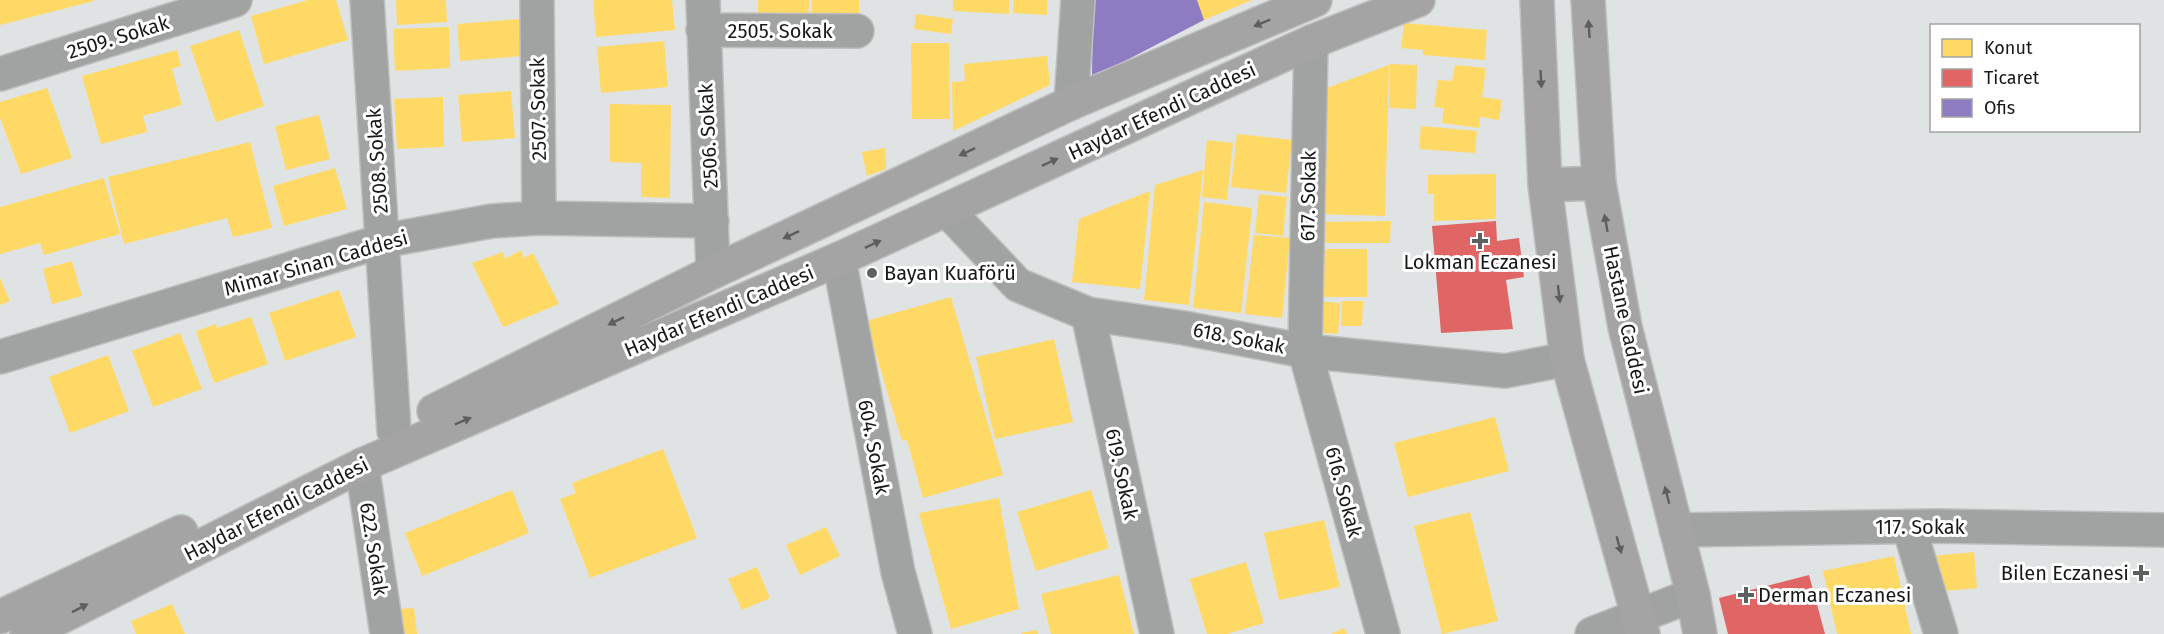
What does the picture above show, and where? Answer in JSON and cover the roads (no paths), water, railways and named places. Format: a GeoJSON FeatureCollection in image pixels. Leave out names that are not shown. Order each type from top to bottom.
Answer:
{"type":"FeatureCollection","features":[{"type":"Feature","properties":{"kind":"main road","name":"Haydar Efendi Caddesi"},"geometry":{"type":"LineString","coordinates":[[27,634],[362,465],[838,259],[1311,42],[1418,0]]}},
{"type":"Feature","properties":{"kind":"main road"},"geometry":{"type":"LineString","coordinates":[[1537,0],[1545,185],[1567,359],[1641,625]]}},
{"type":"Feature","properties":{"kind":"main road","name":"Hastane Caddesi"},"geometry":{"type":"LineString","coordinates":[[1588,0],[1599,183],[1625,327],[1701,634]]}},
{"type":"Feature","properties":{"kind":"main road","name":"Haydar Efendi Caddesi"},"geometry":{"type":"LineString","coordinates":[[0,617],[394,431],[714,272],[1071,103],[1302,3]]}},
{"type":"Feature","properties":{"kind":"main road"},"geometry":{"type":"LineString","coordinates":[[1545,185],[1599,183]]}},
{"type":"Feature","properties":{"kind":"street","name":"2509. Sokak"},"geometry":{"type":"LineString","coordinates":[[0,74],[235,0]]}},
{"type":"Feature","properties":{"kind":"street","name":"2508. Sokak"},"geometry":{"type":"LineString","coordinates":[[367,0],[394,431]]}},
{"type":"Feature","properties":{"kind":"street","name":"2507. Sokak"},"geometry":{"type":"LineString","coordinates":[[537,0],[539,218]]}},
{"type":"Feature","properties":{"kind":"street"},"geometry":{"type":"LineString","coordinates":[[1071,103],[1078,0]]}},
{"type":"Feature","properties":{"kind":"street","name":"2505. Sokak"},"geometry":{"type":"LineString","coordinates":[[703,15],[857,31]]}},
{"type":"Feature","properties":{"kind":"street","name":"2506. Sokak"},"geometry":{"type":"LineString","coordinates":[[703,15],[714,272]]}},
{"type":"Feature","properties":{"kind":"street","name":"617. Sokak"},"geometry":{"type":"LineString","coordinates":[[1305,351],[1311,42]]}},
{"type":"Feature","properties":{"kind":"street","name":"618. Sokak"},"geometry":{"type":"LineString","coordinates":[[947,210],[1018,285],[1088,314],[1184,328],[1305,351],[1505,371],[1567,359]]}},
{"type":"Feature","properties":{"kind":"street","name":"Mimar Sinan Caddesi"},"geometry":{"type":"LineString","coordinates":[[0,357],[382,241],[492,221],[539,218],[712,221]]}},
{"type":"Feature","properties":{"kind":"street","name":"604. Sokak"},"geometry":{"type":"LineString","coordinates":[[838,259],[898,572],[915,634]]}},
{"type":"Feature","properties":{"kind":"street","name":"619. Sokak"},"geometry":{"type":"LineString","coordinates":[[1088,314],[1157,634]]}},
{"type":"Feature","properties":{"kind":"street","name":"616. Sokak"},"geometry":{"type":"LineString","coordinates":[[1305,351],[1383,634]]}},
{"type":"Feature","properties":{"kind":"street","name":"622. Sokak"},"geometry":{"type":"LineString","coordinates":[[362,465],[387,634]]}},
{"type":"Feature","properties":{"kind":"street"},"geometry":{"type":"LineString","coordinates":[[1910,527],[1941,634]]}},
{"type":"Feature","properties":{"kind":"street","name":"117. Sokak"},"geometry":{"type":"LineString","coordinates":[[1676,531],[1910,527],[2164,530]]}},
{"type":"Feature","properties":{"kind":"street"},"geometry":{"type":"LineString","coordinates":[[1592,634],[1641,625],[1693,595]]}},
{"type":"Feature","properties":{"kind":"place","name":"Lokman Eczanesi"},"geometry":{"type":"Point","coordinates":[1480,241]}},
{"type":"Feature","properties":{"kind":"place","name":"Bayan Kuaförü"},"geometry":{"type":"Point","coordinates":[872,273]}},
{"type":"Feature","properties":{"kind":"place","name":"Bilen Eczanesi"},"geometry":{"type":"Point","coordinates":[2141,573]}},
{"type":"Feature","properties":{"kind":"place","name":"Derman Eczanesi"},"geometry":{"type":"Point","coordinates":[1746,595]}}]}
